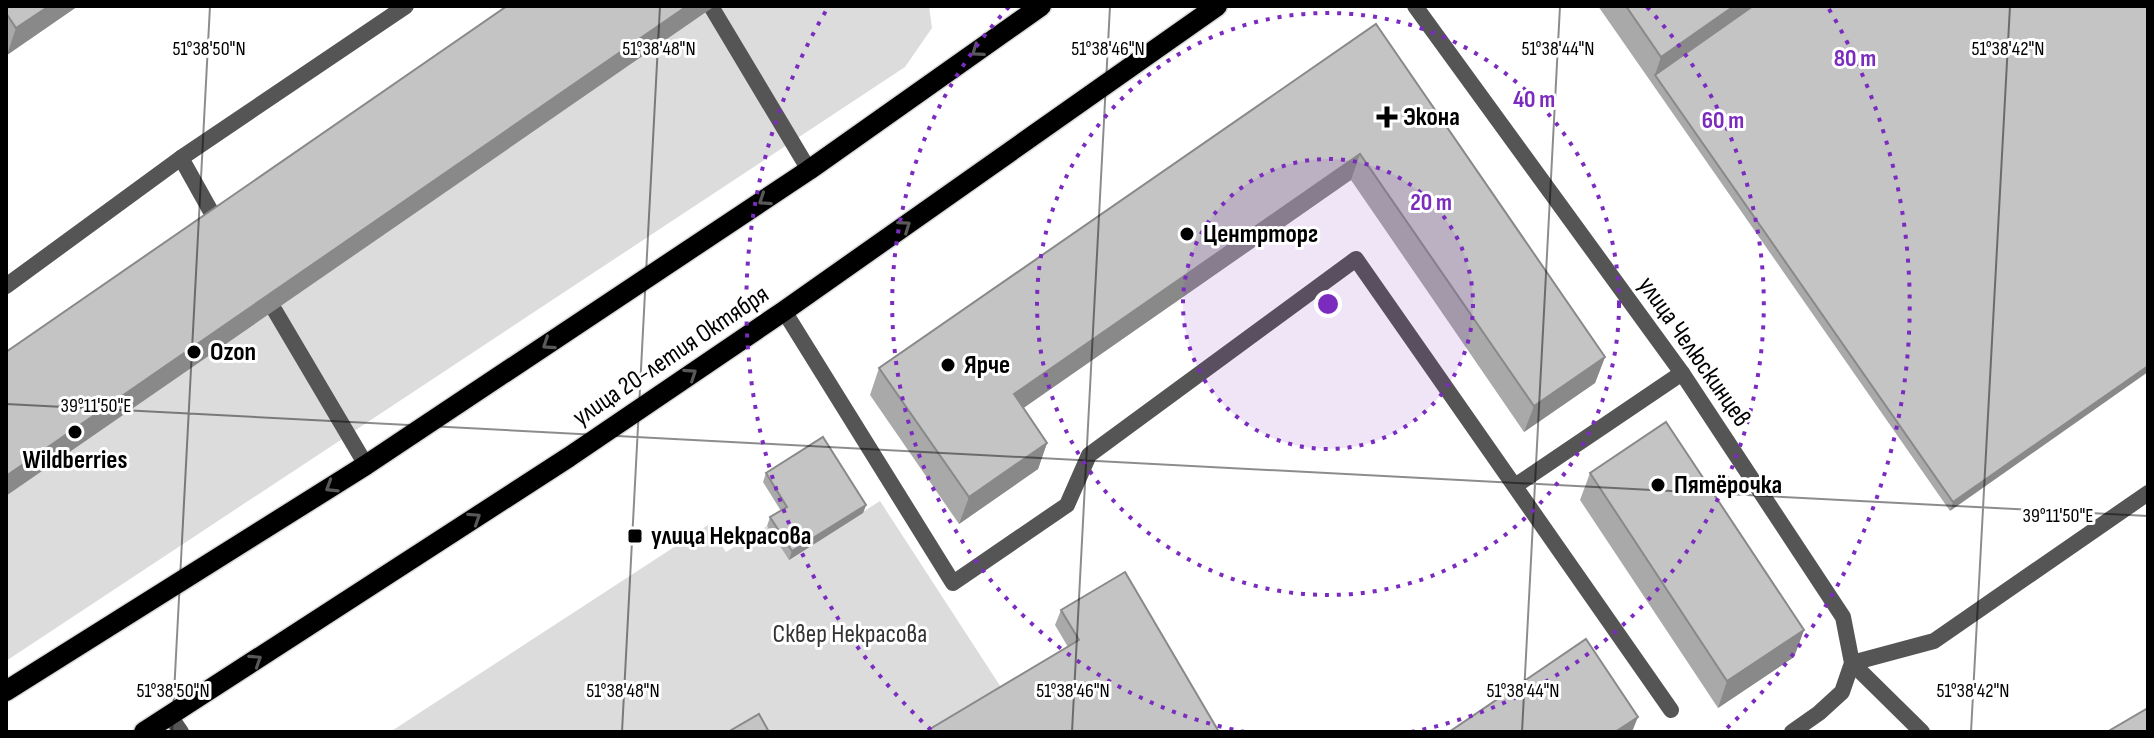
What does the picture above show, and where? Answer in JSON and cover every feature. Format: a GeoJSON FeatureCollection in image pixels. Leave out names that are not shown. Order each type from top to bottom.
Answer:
{"type":"FeatureCollection","features":[{"type":"Feature","properties":{"kind":"main road"},"geometry":{"type":"LineString","coordinates":[[6,691],[366,465],[809,170],[1041,6]]}},
{"type":"Feature","properties":{"kind":"main road","name":"улица 20-летия Октября"},"geometry":{"type":"LineString","coordinates":[[144,732],[176,724],[784,311],[1217,6]]}},
{"type":"Feature","properties":{"kind":"street"},"geometry":{"type":"LineString","coordinates":[[6,286],[181,158],[406,6]]}},
{"type":"Feature","properties":{"kind":"street","name":"улица Челюскинцев"},"geometry":{"type":"LineString","coordinates":[[1415,6],[1682,373],[1843,617],[1852,663]]}},
{"type":"Feature","properties":{"kind":"street"},"geometry":{"type":"LineString","coordinates":[[712,8],[809,170]]}},
{"type":"Feature","properties":{"kind":"street"},"geometry":{"type":"LineString","coordinates":[[181,158],[219,226]]}},
{"type":"Feature","properties":{"kind":"street"},"geometry":{"type":"LineString","coordinates":[[784,311],[953,583],[1067,505],[1089,455],[1356,259],[1671,710]]}},
{"type":"Feature","properties":{"kind":"street"},"geometry":{"type":"LineString","coordinates":[[275,311],[366,465]]}},
{"type":"Feature","properties":{"kind":"street"},"geometry":{"type":"LineString","coordinates":[[1515,486],[1682,373]]}},
{"type":"Feature","properties":{"kind":"street"},"geometry":{"type":"LineString","coordinates":[[1852,663],[1934,641],[2148,493]]}},
{"type":"Feature","properties":{"kind":"street"},"geometry":{"type":"LineString","coordinates":[[1792,732],[1842,692],[1852,663]]}},
{"type":"Feature","properties":{"kind":"street"},"geometry":{"type":"LineString","coordinates":[[1852,663],[1922,732]]}},
{"type":"Feature","properties":{"kind":"green space"},"geometry":{"type":"Polygon","coordinates":[[[715,6],[929,6],[932,28],[905,67],[6,661],[6,496],[715,6]]]}},
{"type":"Feature","properties":{"kind":"green space","name":"Сквер Некрасова"},"geometry":{"type":"Polygon","coordinates":[[[880,501],[1006,695],[945,732],[390,732],[708,525],[726,552],[767,526],[789,559],[880,501]]]}},
{"type":"Feature","properties":{"kind":"building"},"geometry":{"type":"Polygon","coordinates":[[[6,6],[49,6],[16,28],[6,13],[6,6]]]}},
{"type":"Feature","properties":{"kind":"building"},"geometry":{"type":"Polygon","coordinates":[[[507,6],[687,6],[6,476],[6,352],[507,6]]]}},
{"type":"Feature","properties":{"kind":"building"},"geometry":{"type":"Polygon","coordinates":[[[1626,6],[1734,6],[1661,57],[1626,6]]]}},
{"type":"Feature","properties":{"kind":"building"},"geometry":{"type":"Polygon","coordinates":[[[1753,6],[2148,6],[2148,366],[1953,502],[1655,75],[1753,6]]]}},
{"type":"Feature","properties":{"kind":"building"},"geometry":{"type":"Polygon","coordinates":[[[1376,24],[1605,357],[1534,406],[1360,154],[1014,394],[1047,443],[969,497],[879,368],[1376,24]]]}},
{"type":"Feature","properties":{"kind":"building"},"geometry":{"type":"Polygon","coordinates":[[[1666,422],[1804,630],[1727,681],[1590,473],[1666,422]]]}},
{"type":"Feature","properties":{"kind":"building"},"geometry":{"type":"Polygon","coordinates":[[[823,437],[866,505],[792,551],[770,517],[787,507],[766,473],[823,437]]]}},
{"type":"Feature","properties":{"kind":"building"},"geometry":{"type":"Polygon","coordinates":[[[1125,572],[1219,732],[925,732],[1079,640],[1061,610],[1125,572]]]}},
{"type":"Feature","properties":{"kind":"building"},"geometry":{"type":"Polygon","coordinates":[[[1586,639],[1638,717],[1615,732],[1449,732],[1586,639]]]}},
{"type":"Feature","properties":{"kind":"building"},"geometry":{"type":"Polygon","coordinates":[[[2148,708],[2148,732],[2107,732],[2148,708]]]}},
{"type":"Feature","properties":{"kind":"building"},"geometry":{"type":"Polygon","coordinates":[[[759,714],[769,732],[728,732],[759,714]]]}},
{"type":"Feature","properties":{"kind":"place","name":"Экона"},"geometry":{"type":"Point","coordinates":[1387,117]}},
{"type":"Feature","properties":{"kind":"place","name":"Центрторг"},"geometry":{"type":"Point","coordinates":[1187,234]}},
{"type":"Feature","properties":{"kind":"place","name":"Ozon"},"geometry":{"type":"Point","coordinates":[194,352]}},
{"type":"Feature","properties":{"kind":"place","name":"Ярче"},"geometry":{"type":"Point","coordinates":[948,365]}},
{"type":"Feature","properties":{"kind":"place","name":"Wildberries"},"geometry":{"type":"Point","coordinates":[75,432]}},
{"type":"Feature","properties":{"kind":"place","name":"Пятёрочка"},"geometry":{"type":"Point","coordinates":[1658,485]}},
{"type":"Feature","properties":{"kind":"place","name":"улица Некрасова"},"geometry":{"type":"Point","coordinates":[635,536]}}]}
